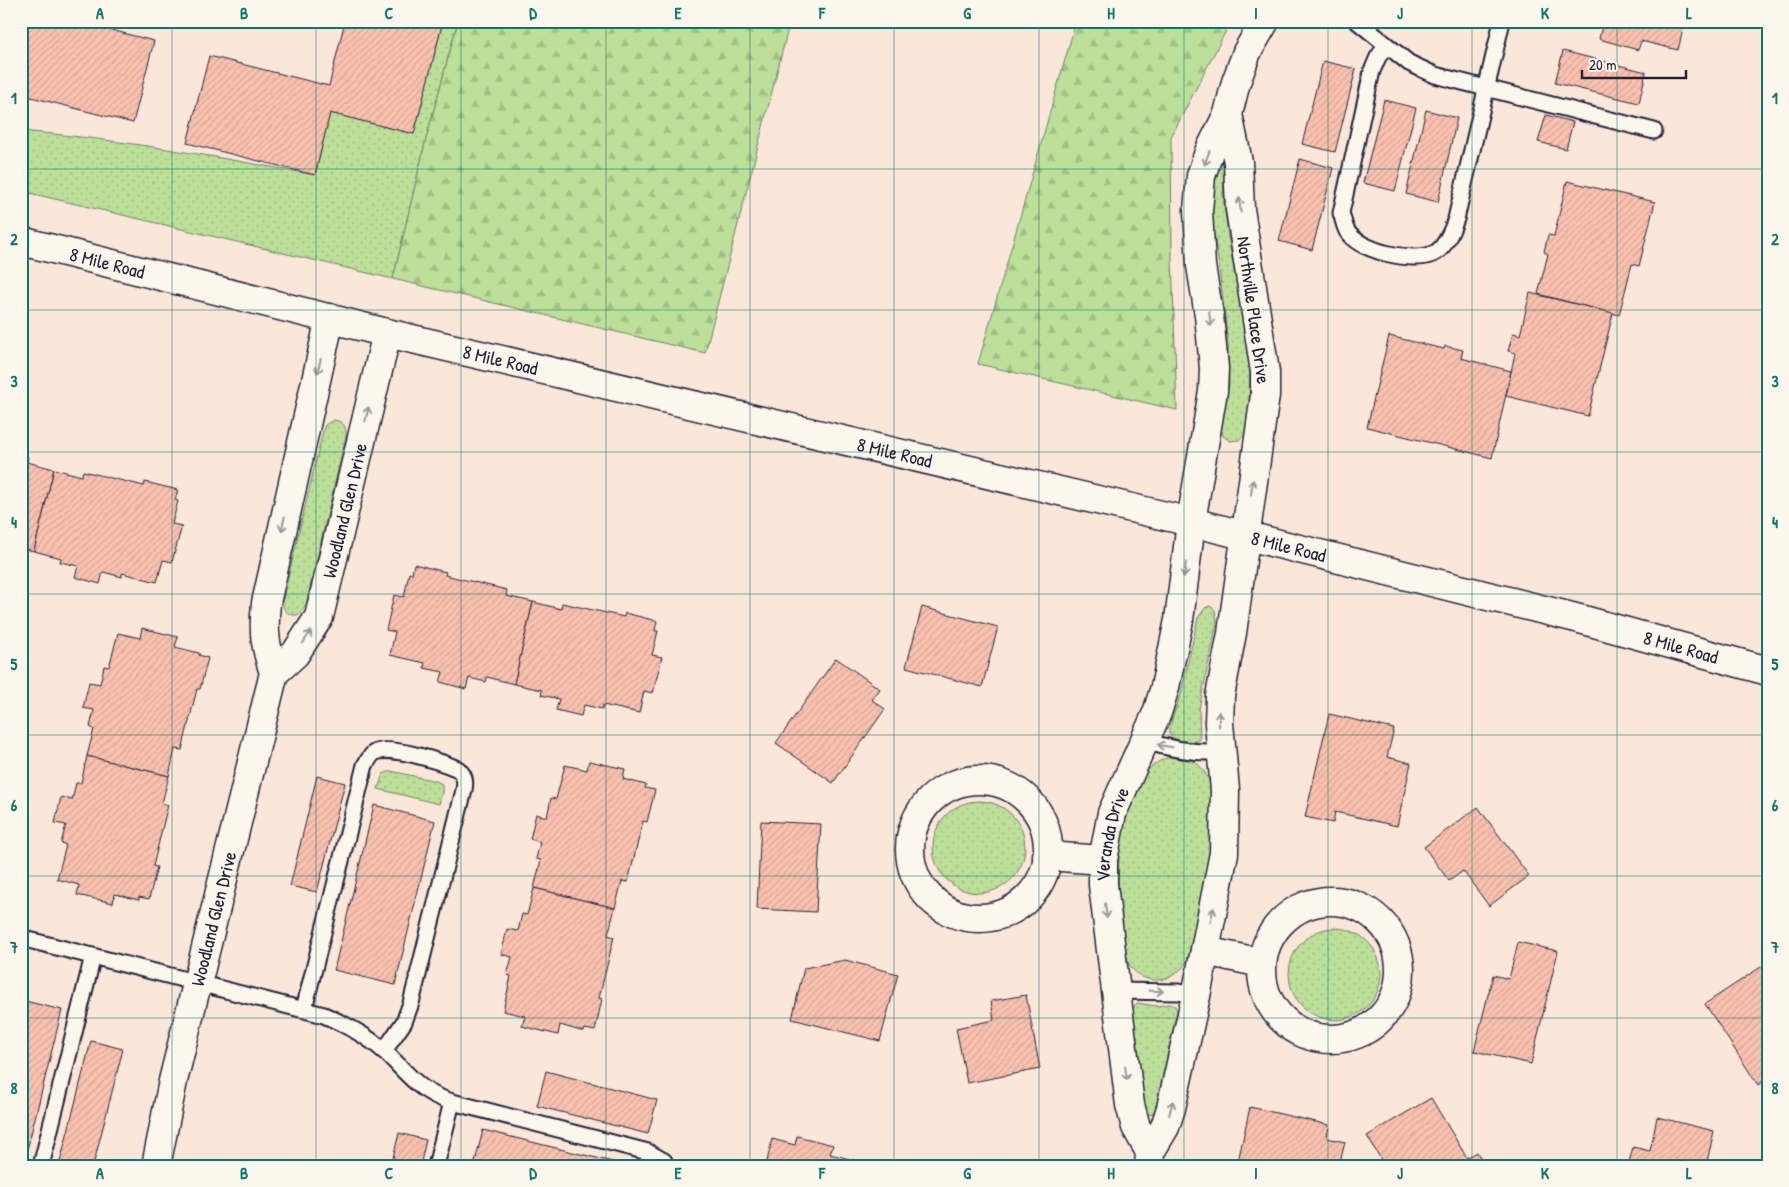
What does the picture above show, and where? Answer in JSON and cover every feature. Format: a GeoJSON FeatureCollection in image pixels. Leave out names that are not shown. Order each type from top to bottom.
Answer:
{"type":"FeatureCollection","features":[{"type":"Feature","properties":{"kind":"street","name":"Northville Place Drive"},"geometry":{"type":"LineString","coordinates":[[1192,522],[1213,391],[1214,368],[1210,315],[1201,266],[1198,211],[1201,176],[1209,152],[1228,114],[1236,82],[1248,52],[1266,21]]}},
{"type":"Feature","properties":{"kind":"street","name":"Northville Place Drive"},"geometry":{"type":"LineString","coordinates":[[1228,114],[1238,162],[1240,209],[1265,372],[1265,395],[1246,535]]}},
{"type":"Feature","properties":{"kind":"street","name":"8 Mile Road"},"geometry":{"type":"LineString","coordinates":[[21,241],[387,333],[1246,535],[1580,619],[1767,671]]}},
{"type":"Feature","properties":{"kind":"street"},"geometry":{"type":"LineString","coordinates":[[274,673],[266,646],[264,624],[266,602],[330,318]]}},
{"type":"Feature","properties":{"kind":"street","name":"Woodland Glen Drive"},"geometry":{"type":"LineString","coordinates":[[156,1166],[173,1081],[274,673],[296,654],[319,617],[387,333]]}},
{"type":"Feature","properties":{"kind":"street","name":"Veranda Drive"},"geometry":{"type":"LineString","coordinates":[[1149,1159],[1136,1127],[1130,1105],[1103,885],[1103,860],[1112,813],[1156,713],[1167,677],[1179,620],[1192,522]]}},
{"type":"Feature","properties":{"kind":"street","name":"Veranda Drive"},"geometry":{"type":"LineString","coordinates":[[1149,1159],[1165,1127],[1171,1108],[1196,996],[1224,853],[1225,790],[1219,723],[1220,696],[1232,633],[1246,535]]}},
{"type":"Feature","properties":{"kind":"street"},"geometry":{"type":"LineString","coordinates":[[966,780],[988,780],[1011,787],[1030,802],[1043,822],[1048,845],[1047,856],[1046,867],[1034,890],[1017,906],[996,916],[972,918],[951,912],[932,900],[918,883],[910,862],[910,840],[916,819],[928,801],[939,792],[966,780]]}},
{"type":"Feature","properties":{"kind":"street"},"geometry":{"type":"LineString","coordinates":[[1047,856],[1103,860]]}},
{"type":"Feature","properties":{"kind":"street"},"geometry":{"type":"LineString","coordinates":[[1342,901],[1364,909],[1382,923],[1395,943],[1401,966],[1398,989],[1388,1010],[1372,1027],[1350,1037],[1327,1039],[1305,1035],[1286,1024],[1272,1006],[1263,985],[1262,963],[1268,942],[1280,923],[1298,909],[1319,902],[1342,901]]}},
{"type":"Feature","properties":{"kind":"street"},"geometry":{"type":"LineString","coordinates":[[1205,951],[1262,963]]}},
{"type":"Feature","properties":{"kind":"lane"},"geometry":{"type":"LineString","coordinates":[[1357,21],[1386,46],[1410,63],[1435,75],[1654,131]]}},
{"type":"Feature","properties":{"kind":"lane"},"geometry":{"type":"LineString","coordinates":[[1386,46],[1378,57],[1372,71],[1341,213],[1347,232],[1363,245],[1386,253],[1412,258],[1434,254],[1449,238],[1456,219],[1502,21]]}},
{"type":"Feature","properties":{"kind":"lane"},"geometry":{"type":"LineString","coordinates":[[1144,740],[1158,746],[1206,753],[1221,752]]}},
{"type":"Feature","properties":{"kind":"lane"},"geometry":{"type":"LineString","coordinates":[[304,1009],[365,765],[370,757],[375,752],[393,750],[458,768],[464,774],[464,790],[411,1003],[404,1022],[384,1051]]}},
{"type":"Feature","properties":{"kind":"lane"},"geometry":{"type":"LineString","coordinates":[[21,938],[324,1015],[347,1025],[384,1051],[423,1089],[432,1095],[452,1102],[648,1152],[664,1161],[666,1166]]}},
{"type":"Feature","properties":{"kind":"lane"},"geometry":{"type":"LineString","coordinates":[[41,1166],[93,956]]}},
{"type":"Feature","properties":{"kind":"lane"},"geometry":{"type":"LineString","coordinates":[[1116,991],[1180,992],[1196,996]]}},
{"type":"Feature","properties":{"kind":"lane"},"geometry":{"type":"LineString","coordinates":[[436,1166],[452,1102]]}},
{"type":"Feature","properties":{"kind":"green space"},"geometry":{"type":"Polygon","coordinates":[[[443,21],[458,21],[426,139],[393,279],[21,191],[21,131],[132,144],[315,175],[330,113],[414,134],[443,21]]]}},
{"type":"Feature","properties":{"kind":"green space"},"geometry":{"type":"Polygon","coordinates":[[[458,21],[790,21],[705,353],[393,279],[426,139],[458,21]]]}},
{"type":"Feature","properties":{"kind":"green space"},"geometry":{"type":"Polygon","coordinates":[[[1076,21],[1231,21],[1171,137],[1172,256],[1177,410],[978,364],[1076,21]]]}},
{"type":"Feature","properties":{"kind":"green space"},"geometry":{"type":"Polygon","coordinates":[[[1218,161],[1224,162],[1225,165],[1223,195],[1228,236],[1250,362],[1249,411],[1245,434],[1239,440],[1230,441],[1223,436],[1221,428],[1229,384],[1228,343],[1218,259],[1210,215],[1212,185],[1218,161]]]}},
{"type":"Feature","properties":{"kind":"green space"},"geometry":{"type":"Polygon","coordinates":[[[333,420],[344,425],[346,436],[306,604],[300,614],[292,615],[283,607],[283,599],[323,431],[325,425],[333,420]]]}},
{"type":"Feature","properties":{"kind":"green space"},"geometry":{"type":"Polygon","coordinates":[[[1210,606],[1215,610],[1217,622],[1199,709],[1200,740],[1192,742],[1183,741],[1172,737],[1169,734],[1169,728],[1181,693],[1198,618],[1205,608],[1210,606]]]}},
{"type":"Feature","properties":{"kind":"green space"},"geometry":{"type":"Polygon","coordinates":[[[1173,756],[1186,756],[1196,762],[1209,780],[1212,839],[1207,873],[1188,959],[1177,973],[1161,980],[1152,980],[1144,978],[1137,973],[1130,966],[1125,955],[1118,898],[1120,839],[1122,826],[1142,778],[1148,770],[1161,760],[1173,756]]]}},
{"type":"Feature","properties":{"kind":"green space"},"geometry":{"type":"Polygon","coordinates":[[[391,771],[442,784],[439,804],[378,789],[383,774],[391,771]]]}},
{"type":"Feature","properties":{"kind":"green space"},"geometry":{"type":"Polygon","coordinates":[[[970,801],[988,801],[1005,808],[1018,821],[1025,838],[1025,856],[1018,873],[1005,886],[988,893],[970,893],[953,886],[940,873],[933,856],[933,838],[940,821],[953,808],[970,801]]]}},
{"type":"Feature","properties":{"kind":"green space"},"geometry":{"type":"Polygon","coordinates":[[[1326,928],[1344,928],[1361,935],[1374,948],[1381,965],[1381,983],[1374,1000],[1361,1013],[1344,1020],[1326,1020],[1309,1013],[1296,1000],[1289,983],[1289,965],[1296,948],[1309,935],[1326,928]]]}},
{"type":"Feature","properties":{"kind":"green space"},"geometry":{"type":"Polygon","coordinates":[[[1137,1003],[1156,1006],[1170,1004],[1175,1006],[1177,1011],[1155,1112],[1150,1115],[1146,1111],[1138,1060],[1133,1012],[1134,1006],[1137,1003]]]}},
{"type":"Feature","properties":{"kind":"building"},"geometry":{"type":"Polygon","coordinates":[[[21,21],[76,21],[154,41],[133,123],[23,95],[21,103],[21,21]]]}},
{"type":"Feature","properties":{"kind":"building"},"geometry":{"type":"Polygon","coordinates":[[[345,21],[443,21],[414,134],[330,113],[315,175],[187,143],[209,56],[329,86],[345,21]]]}},
{"type":"Feature","properties":{"kind":"building"},"geometry":{"type":"Polygon","coordinates":[[[1603,21],[1685,21],[1678,50],[1641,41],[1638,50],[1599,39],[1603,21]]]}},
{"type":"Feature","properties":{"kind":"building"},"geometry":{"type":"Polygon","coordinates":[[[1563,51],[1646,72],[1639,103],[1555,83],[1563,51]]]}},
{"type":"Feature","properties":{"kind":"building"},"geometry":{"type":"Polygon","coordinates":[[[1323,61],[1356,69],[1335,152],[1302,144],[1323,61]]]}},
{"type":"Feature","properties":{"kind":"building"},"geometry":{"type":"Polygon","coordinates":[[[1384,100],[1416,108],[1395,191],[1363,183],[1384,100]]]}},
{"type":"Feature","properties":{"kind":"building"},"geometry":{"type":"Polygon","coordinates":[[[1426,110],[1457,118],[1438,202],[1406,194],[1426,110]]]}},
{"type":"Feature","properties":{"kind":"building"},"geometry":{"type":"Polygon","coordinates":[[[1546,115],[1573,122],[1566,149],[1538,142],[1546,115]]]}},
{"type":"Feature","properties":{"kind":"building"},"geometry":{"type":"Polygon","coordinates":[[[1300,159],[1333,168],[1312,250],[1279,241],[1300,159]]]}},
{"type":"Feature","properties":{"kind":"building"},"geometry":{"type":"Polygon","coordinates":[[[1567,181],[1655,202],[1639,266],[1632,264],[1619,315],[1538,294],[1548,254],[1544,252],[1548,235],[1554,236],[1567,181]]]}},
{"type":"Feature","properties":{"kind":"building"},"geometry":{"type":"Polygon","coordinates":[[[1530,293],[1613,313],[1588,416],[1506,396],[1515,353],[1508,351],[1513,333],[1520,335],[1530,293]]]}},
{"type":"Feature","properties":{"kind":"building"},"geometry":{"type":"Polygon","coordinates":[[[1389,336],[1444,349],[1445,346],[1463,350],[1461,358],[1511,371],[1492,458],[1367,427],[1389,336]]]}},
{"type":"Feature","properties":{"kind":"building"},"geometry":{"type":"Polygon","coordinates":[[[21,455],[28,457],[27,462],[54,469],[34,551],[21,548],[21,455]]]}},
{"type":"Feature","properties":{"kind":"building"},"geometry":{"type":"Polygon","coordinates":[[[54,469],[82,476],[83,471],[144,486],[145,482],[178,490],[175,500],[178,501],[172,524],[182,526],[172,562],[163,560],[157,582],[122,573],[122,577],[103,572],[100,584],[75,577],[78,566],[60,562],[61,558],[34,551],[54,469]]]}},
{"type":"Feature","properties":{"kind":"building"},"geometry":{"type":"Polygon","coordinates":[[[414,564],[446,572],[445,575],[507,590],[506,596],[533,602],[514,684],[487,677],[486,682],[469,678],[466,689],[440,682],[443,672],[424,668],[425,663],[390,655],[395,632],[386,630],[394,595],[404,597],[409,573],[412,574],[414,564]]]}},
{"type":"Feature","properties":{"kind":"building"},"geometry":{"type":"Polygon","coordinates":[[[533,602],[561,609],[562,603],[624,617],[625,613],[657,621],[655,631],[658,631],[652,655],[662,657],[653,693],[644,691],[639,713],[603,705],[602,709],[584,705],[581,716],[556,710],[559,699],[541,695],[542,690],[514,684],[533,602]]]}},
{"type":"Feature","properties":{"kind":"building"},"geometry":{"type":"Polygon","coordinates":[[[922,607],[998,627],[982,687],[906,667],[922,607]]]}},
{"type":"Feature","properties":{"kind":"building"},"geometry":{"type":"Polygon","coordinates":[[[142,628],[178,637],[175,647],[199,653],[199,655],[208,658],[200,689],[197,689],[182,750],[175,749],[169,776],[87,756],[94,729],[90,727],[94,710],[83,708],[89,682],[100,684],[104,666],[109,667],[118,633],[140,638],[142,628]]]}},
{"type":"Feature","properties":{"kind":"building"},"geometry":{"type":"Polygon","coordinates":[[[836,658],[880,689],[872,700],[885,709],[833,783],[776,743],[836,658]]]}},
{"type":"Feature","properties":{"kind":"building"},"geometry":{"type":"Polygon","coordinates":[[[1329,714],[1394,729],[1387,757],[1411,763],[1397,826],[1335,812],[1333,823],[1305,817],[1329,714]]]}},
{"type":"Feature","properties":{"kind":"building"},"geometry":{"type":"Polygon","coordinates":[[[87,756],[169,776],[162,803],[168,805],[153,866],[157,867],[149,899],[139,897],[139,900],[115,894],[113,903],[77,895],[79,885],[57,879],[66,845],[61,843],[66,825],[55,823],[61,797],[72,800],[76,783],[81,783],[87,756]]]}},
{"type":"Feature","properties":{"kind":"building"},"geometry":{"type":"Polygon","coordinates":[[[589,761],[625,769],[623,779],[646,785],[645,788],[655,790],[647,822],[643,821],[628,882],[622,881],[615,908],[534,888],[541,860],[536,859],[540,842],[530,839],[536,814],[547,817],[551,798],[556,799],[565,765],[587,770],[589,761]]]}},
{"type":"Feature","properties":{"kind":"building"},"geometry":{"type":"Polygon","coordinates":[[[317,776],[345,783],[317,892],[290,886],[317,776]]]}},
{"type":"Feature","properties":{"kind":"building"},"geometry":{"type":"Polygon","coordinates":[[[374,805],[435,821],[395,985],[334,970],[374,805]]]}},
{"type":"Feature","properties":{"kind":"building"},"geometry":{"type":"Polygon","coordinates":[[[1478,807],[1529,876],[1489,906],[1463,871],[1449,881],[1424,847],[1478,807]]]}},
{"type":"Feature","properties":{"kind":"building"},"geometry":{"type":"Polygon","coordinates":[[[761,821],[821,824],[816,912],[757,909],[761,821]]]}},
{"type":"Feature","properties":{"kind":"building"},"geometry":{"type":"Polygon","coordinates":[[[534,888],[615,908],[608,935],[614,937],[599,998],[602,999],[595,1031],[585,1029],[584,1032],[560,1025],[558,1035],[522,1026],[525,1016],[503,1011],[511,976],[507,975],[512,957],[501,954],[507,929],[518,931],[522,914],[527,915],[534,888]]]}},
{"type":"Feature","properties":{"kind":"building"},"geometry":{"type":"Polygon","coordinates":[[[1518,942],[1558,951],[1531,1064],[1474,1051],[1493,975],[1509,979],[1518,942]]]}},
{"type":"Feature","properties":{"kind":"building"},"geometry":{"type":"Polygon","coordinates":[[[845,960],[898,974],[880,1041],[792,1019],[804,968],[845,960]]]}},
{"type":"Feature","properties":{"kind":"building"},"geometry":{"type":"Polygon","coordinates":[[[1767,963],[1768,1078],[1758,1085],[1705,1004],[1767,963]]]}},
{"type":"Feature","properties":{"kind":"building"},"geometry":{"type":"Polygon","coordinates":[[[1026,995],[1040,1069],[967,1083],[956,1028],[994,1020],[991,1001],[1026,995]]]}},
{"type":"Feature","properties":{"kind":"building"},"geometry":{"type":"Polygon","coordinates":[[[21,1000],[62,1010],[27,1150],[21,1148],[21,1000]]]}},
{"type":"Feature","properties":{"kind":"building"},"geometry":{"type":"Polygon","coordinates":[[[91,1041],[123,1049],[93,1166],[59,1166],[91,1041]]]}},
{"type":"Feature","properties":{"kind":"building"},"geometry":{"type":"Polygon","coordinates":[[[546,1071],[657,1100],[648,1134],[537,1106],[546,1071]]]}},
{"type":"Feature","properties":{"kind":"building"},"geometry":{"type":"Polygon","coordinates":[[[1431,1098],[1467,1158],[1477,1152],[1485,1166],[1385,1166],[1367,1136],[1431,1098]]]}},
{"type":"Feature","properties":{"kind":"building"},"geometry":{"type":"Polygon","coordinates":[[[1250,1107],[1329,1125],[1327,1138],[1345,1142],[1339,1166],[1237,1166],[1250,1107]]]}},
{"type":"Feature","properties":{"kind":"building"},"geometry":{"type":"Polygon","coordinates":[[[1657,1117],[1714,1131],[1706,1166],[1628,1166],[1633,1147],[1650,1151],[1657,1117]]]}},
{"type":"Feature","properties":{"kind":"building"},"geometry":{"type":"Polygon","coordinates":[[[483,1130],[621,1164],[620,1166],[474,1166],[483,1130]]]}},
{"type":"Feature","properties":{"kind":"building"},"geometry":{"type":"Polygon","coordinates":[[[399,1133],[426,1140],[420,1166],[391,1166],[399,1133]]]}},
{"type":"Feature","properties":{"kind":"building"},"geometry":{"type":"Polygon","coordinates":[[[797,1136],[833,1145],[830,1154],[854,1160],[853,1163],[863,1166],[766,1166],[772,1139],[795,1145],[797,1136]]]}}]}
